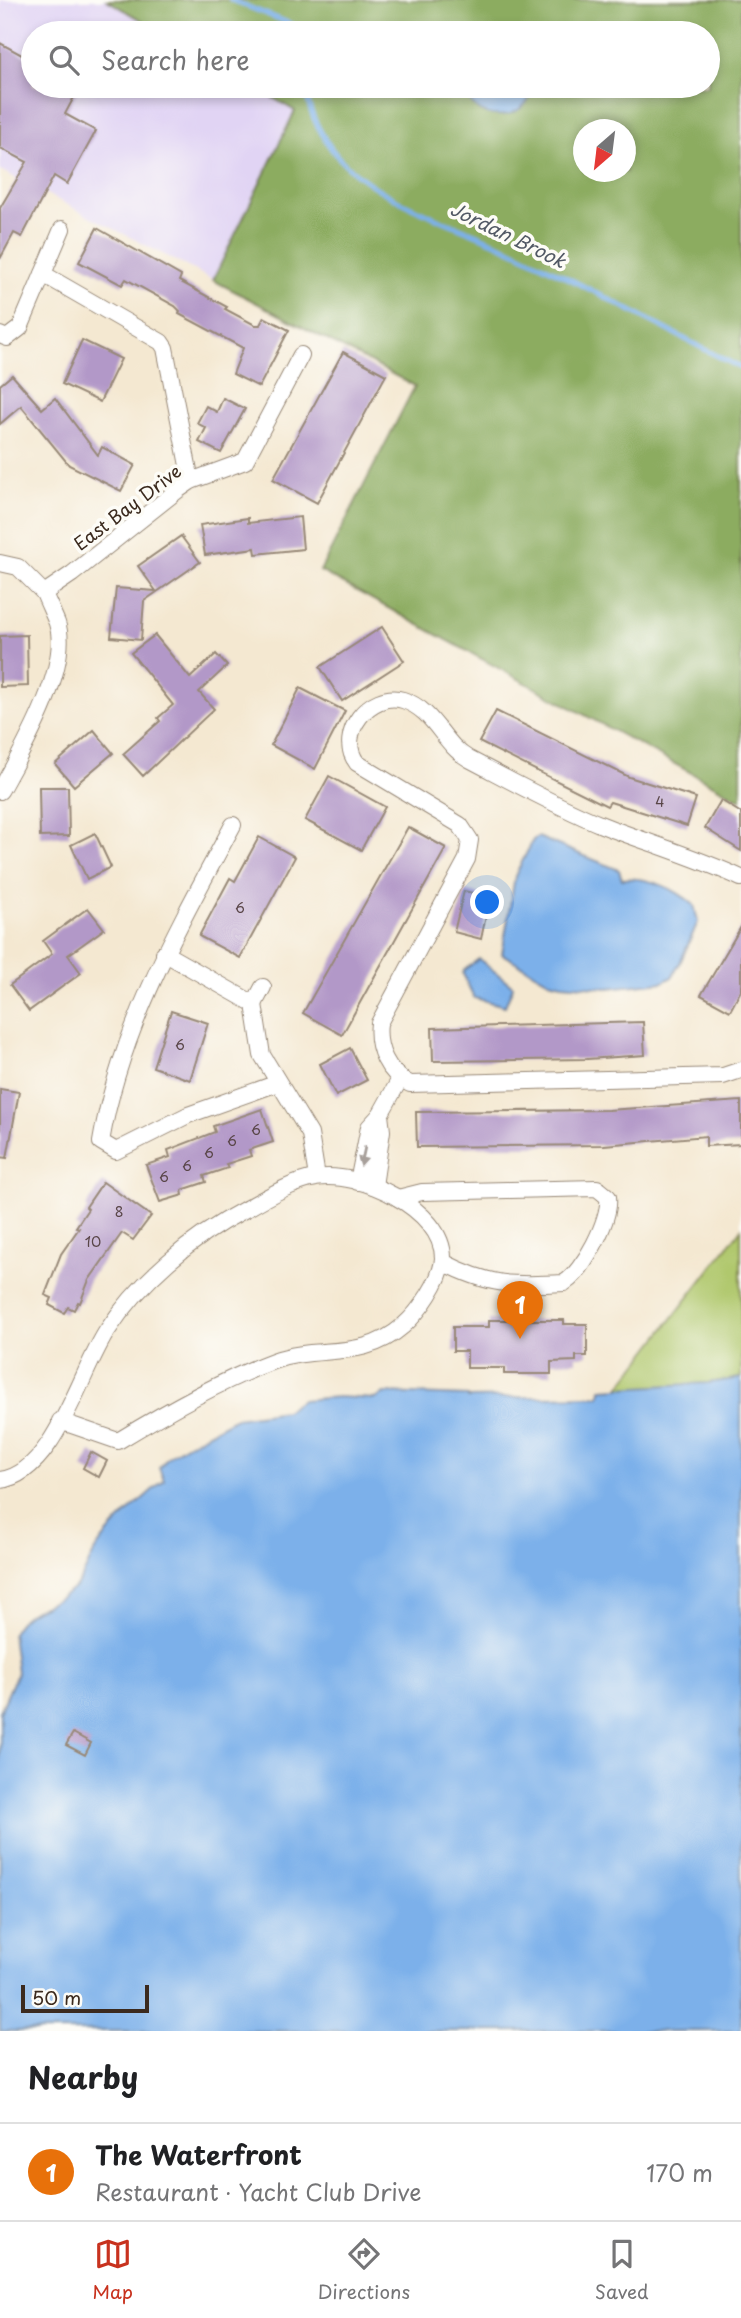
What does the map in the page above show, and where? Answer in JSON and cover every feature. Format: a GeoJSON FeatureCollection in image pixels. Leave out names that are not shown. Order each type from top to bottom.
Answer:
{"type":"FeatureCollection","features":[{"type":"Feature","properties":{"kind":"street"},"geometry":{"type":"LineString","coordinates":[[0,335],[8,338],[20,328],[62,229]]}},
{"type":"Feature","properties":{"kind":"street"},"geometry":{"type":"LineString","coordinates":[[43,274],[161,342],[166,348],[191,481]]}},
{"type":"Feature","properties":{"kind":"street","name":"East Bay Drive"},"geometry":{"type":"LineString","coordinates":[[44,593],[191,481],[245,461],[302,355]]}},
{"type":"Feature","properties":{"kind":"street"},"geometry":{"type":"LineString","coordinates":[[0,563],[18,567],[44,593],[57,623],[59,642],[52,681],[40,713],[0,791]]}},
{"type":"Feature","properties":{"kind":"street"},"geometry":{"type":"LineString","coordinates":[[741,878],[566,809],[457,751],[428,713],[417,706],[391,698],[377,700],[356,723],[349,747],[351,755],[366,769],[460,824],[466,831],[470,850],[379,1024],[380,1046],[390,1069],[400,1079],[410,1084],[723,1076],[741,1070]]}},
{"type":"Feature","properties":{"kind":"street"},"geometry":{"type":"LineString","coordinates":[[233,825],[164,953],[106,1113],[101,1142],[116,1151],[188,1115],[278,1083]]}},
{"type":"Feature","properties":{"kind":"street"},"geometry":{"type":"LineString","coordinates":[[164,953],[254,1004]]}},
{"type":"Feature","properties":{"kind":"street"},"geometry":{"type":"LineString","coordinates":[[263,987],[254,1004],[262,1055],[310,1135],[317,1177]]}},
{"type":"Feature","properties":{"kind":"street"},"geometry":{"type":"LineString","coordinates":[[358,1182],[369,1127],[380,1115],[400,1079]]}},
{"type":"Feature","properties":{"kind":"street"},"geometry":{"type":"LineString","coordinates":[[374,1186],[383,1131],[380,1115]]}},
{"type":"Feature","properties":{"kind":"street"},"geometry":{"type":"LineString","coordinates":[[0,1480],[15,1477],[28,1469],[41,1455],[106,1331],[145,1284],[207,1233],[240,1212],[276,1193],[317,1177],[358,1182],[374,1186],[398,1198],[425,1220],[438,1239],[443,1262],[434,1283],[412,1317],[379,1342],[339,1353],[274,1361],[118,1441],[60,1421]]}},
{"type":"Feature","properties":{"kind":"street"},"geometry":{"type":"LineString","coordinates":[[398,1198],[422,1192],[597,1188],[608,1197],[607,1215],[582,1268],[564,1283],[494,1283],[443,1262]]}},
{"type":"Feature","properties":{"kind":"shaded area"},"geometry":{"type":"Polygon","coordinates":[[[0,0],[107,0],[143,21],[21,21],[21,98],[273,98],[295,111],[213,280],[0,170],[0,0]]]}},
{"type":"Feature","properties":{"kind":"green space"},"geometry":{"type":"Polygon","coordinates":[[[107,0],[741,0],[741,800],[320,571],[415,386],[213,280],[295,111],[273,98],[720,98],[720,21],[143,21],[107,0]]]}},
{"type":"Feature","properties":{"kind":"green space"},"geometry":{"type":"Polygon","coordinates":[[[741,1229],[741,1378],[618,1389],[741,1229]]]}},
{"type":"Feature","properties":{"kind":"water"},"geometry":{"type":"Polygon","coordinates":[[[529,98],[521,108],[499,115],[476,108],[468,99],[529,98]]]}},
{"type":"Feature","properties":{"kind":"water"},"geometry":{"type":"Polygon","coordinates":[[[538,837],[619,870],[622,879],[650,881],[678,893],[694,905],[698,922],[672,977],[663,982],[608,988],[562,984],[549,981],[502,954],[515,876],[533,840],[538,837]]]}},
{"type":"Feature","properties":{"kind":"water"},"geometry":{"type":"Polygon","coordinates":[[[479,959],[513,986],[505,1006],[474,998],[463,974],[464,970],[479,959]]]}},
{"type":"Feature","properties":{"kind":"water"},"geometry":{"type":"Polygon","coordinates":[[[741,1378],[741,2031],[0,2031],[0,1712],[17,1673],[12,1633],[25,1617],[64,1596],[76,1586],[103,1539],[164,1480],[159,1468],[168,1457],[236,1418],[285,1411],[302,1400],[338,1397],[376,1399],[384,1393],[468,1398],[600,1396],[601,1389],[708,1383],[741,1378]]]}},
{"type":"Feature","properties":{"kind":"building"},"geometry":{"type":"Polygon","coordinates":[[[0,43],[21,54],[21,98],[74,98],[65,114],[96,131],[67,184],[54,176],[22,237],[14,233],[0,259],[0,208],[27,162],[0,148],[0,43]]]}},
{"type":"Feature","properties":{"kind":"building"},"geometry":{"type":"Polygon","coordinates":[[[97,228],[181,276],[179,281],[255,325],[260,325],[264,317],[289,330],[259,387],[233,374],[243,348],[179,314],[180,311],[175,306],[126,279],[122,285],[79,262],[97,228]]]}},
{"type":"Feature","properties":{"kind":"building"},"geometry":{"type":"Polygon","coordinates":[[[82,340],[121,359],[100,402],[62,384],[82,340]]]}},
{"type":"Feature","properties":{"kind":"building"},"geometry":{"type":"Polygon","coordinates":[[[343,352],[386,375],[317,503],[273,479],[343,352]]]}},
{"type":"Feature","properties":{"kind":"building"},"geometry":{"type":"Polygon","coordinates":[[[12,375],[42,409],[55,398],[98,455],[102,447],[135,465],[121,491],[69,465],[21,406],[0,424],[0,385],[12,375]]]}},
{"type":"Feature","properties":{"kind":"building"},"geometry":{"type":"Polygon","coordinates":[[[223,398],[245,409],[221,453],[199,442],[206,428],[197,423],[206,406],[217,412],[223,398]]]}},
{"type":"Feature","properties":{"kind":"building"},"geometry":{"type":"Polygon","coordinates":[[[300,517],[303,549],[256,554],[255,548],[205,555],[200,525],[248,518],[248,523],[300,517]]]}},
{"type":"Feature","properties":{"kind":"building"},"geometry":{"type":"Polygon","coordinates":[[[181,536],[200,562],[144,601],[141,640],[111,637],[116,588],[156,591],[138,566],[181,536]]]}},
{"type":"Feature","properties":{"kind":"building"},"geometry":{"type":"Polygon","coordinates":[[[382,627],[404,661],[342,701],[320,667],[382,627]]]}},
{"type":"Feature","properties":{"kind":"building"},"geometry":{"type":"Polygon","coordinates":[[[27,635],[28,686],[0,687],[0,636],[27,635]]]}},
{"type":"Feature","properties":{"kind":"building"},"geometry":{"type":"Polygon","coordinates":[[[155,635],[190,678],[216,654],[227,666],[199,692],[214,709],[143,776],[123,754],[160,721],[158,718],[173,705],[131,653],[155,635]]]}},
{"type":"Feature","properties":{"kind":"building"},"geometry":{"type":"Polygon","coordinates":[[[300,688],[345,711],[315,769],[271,745],[300,688]]]}},
{"type":"Feature","properties":{"kind":"building"},"geometry":{"type":"Polygon","coordinates":[[[496,711],[629,777],[696,798],[687,826],[610,802],[607,806],[479,742],[496,711]]]}},
{"type":"Feature","properties":{"kind":"building"},"geometry":{"type":"Polygon","coordinates":[[[94,730],[113,753],[74,786],[55,764],[94,730]]]}},
{"type":"Feature","properties":{"kind":"building"},"geometry":{"type":"Polygon","coordinates":[[[329,776],[385,807],[361,850],[305,820],[329,776]]]}},
{"type":"Feature","properties":{"kind":"building"},"geometry":{"type":"Polygon","coordinates":[[[39,787],[68,787],[69,836],[40,837],[39,787]]]}},
{"type":"Feature","properties":{"kind":"building"},"geometry":{"type":"Polygon","coordinates":[[[721,800],[741,813],[741,851],[705,828],[721,800]]]}},
{"type":"Feature","properties":{"kind":"building"},"geometry":{"type":"Polygon","coordinates":[[[408,827],[446,848],[342,1035],[303,1013],[408,827]]]}},
{"type":"Feature","properties":{"kind":"building"},"geometry":{"type":"Polygon","coordinates":[[[95,833],[111,867],[87,879],[71,845],[95,833]]]}},
{"type":"Feature","properties":{"kind":"building"},"geometry":{"type":"Polygon","coordinates":[[[259,837],[295,857],[240,958],[199,936],[230,878],[235,881],[259,837]]]}},
{"type":"Feature","properties":{"kind":"building"},"geometry":{"type":"Polygon","coordinates":[[[464,891],[490,897],[481,939],[454,932],[464,891]]]}},
{"type":"Feature","properties":{"kind":"building"},"geometry":{"type":"Polygon","coordinates":[[[88,908],[104,929],[68,955],[81,973],[29,1011],[10,985],[52,954],[43,941],[88,908]]]}},
{"type":"Feature","properties":{"kind":"building"},"geometry":{"type":"Polygon","coordinates":[[[741,927],[741,990],[730,1011],[701,995],[741,927]]]}},
{"type":"Feature","properties":{"kind":"building"},"geometry":{"type":"Polygon","coordinates":[[[171,1011],[208,1023],[190,1080],[153,1067],[171,1011]]]}},
{"type":"Feature","properties":{"kind":"building"},"geometry":{"type":"Polygon","coordinates":[[[643,1022],[645,1055],[587,1059],[433,1061],[432,1028],[643,1022]]]}},
{"type":"Feature","properties":{"kind":"building"},"geometry":{"type":"Polygon","coordinates":[[[350,1048],[367,1080],[336,1096],[320,1064],[350,1048]]]}},
{"type":"Feature","properties":{"kind":"building"},"geometry":{"type":"Polygon","coordinates":[[[0,1089],[19,1092],[7,1158],[0,1157],[0,1089]]]}},
{"type":"Feature","properties":{"kind":"building"},"geometry":{"type":"Polygon","coordinates":[[[741,1101],[741,1144],[706,1146],[706,1136],[604,1145],[417,1147],[416,1112],[608,1110],[741,1101]]]}},
{"type":"Feature","properties":{"kind":"building"},"geometry":{"type":"Polygon","coordinates":[[[262,1109],[273,1142],[249,1150],[251,1156],[226,1164],[228,1168],[204,1176],[206,1182],[182,1190],[183,1195],[160,1202],[146,1165],[170,1157],[168,1150],[215,1132],[213,1126],[262,1109]]]}},
{"type":"Feature","properties":{"kind":"building"},"geometry":{"type":"Polygon","coordinates":[[[103,1182],[151,1216],[133,1240],[122,1233],[89,1280],[80,1303],[78,1302],[74,1310],[68,1307],[64,1313],[49,1305],[52,1298],[45,1295],[61,1254],[79,1228],[76,1227],[88,1209],[86,1207],[103,1182]]]}},
{"type":"Feature","properties":{"kind":"building"},"geometry":{"type":"Polygon","coordinates":[[[489,1320],[564,1320],[564,1324],[587,1324],[587,1356],[576,1356],[576,1361],[551,1362],[551,1374],[504,1374],[504,1368],[467,1368],[467,1351],[453,1351],[453,1327],[489,1327],[489,1320]]]}},
{"type":"Feature","properties":{"kind":"building"},"geometry":{"type":"Polygon","coordinates":[[[91,1452],[107,1461],[99,1477],[83,1468],[91,1452]]]}},
{"type":"Feature","properties":{"kind":"building"},"geometry":{"type":"Polygon","coordinates":[[[73,1733],[91,1743],[85,1755],[66,1745],[73,1733]]]}},
{"type":"Feature","properties":{"kind":"waterway","name":"Jordan Brook"},"geometry":{"type":"LineString","coordinates":[[231,0],[284,21]]}},
{"type":"Feature","properties":{"kind":"waterway","name":"Jordan Brook"},"geometry":{"type":"LineString","coordinates":[[308,98],[319,128],[339,158],[382,192],[535,261],[741,368]]}},
{"type":"Feature","properties":{"kind":"place","name":"The Waterfront"},"geometry":{"type":"Point","coordinates":[520,1339]}}]}
